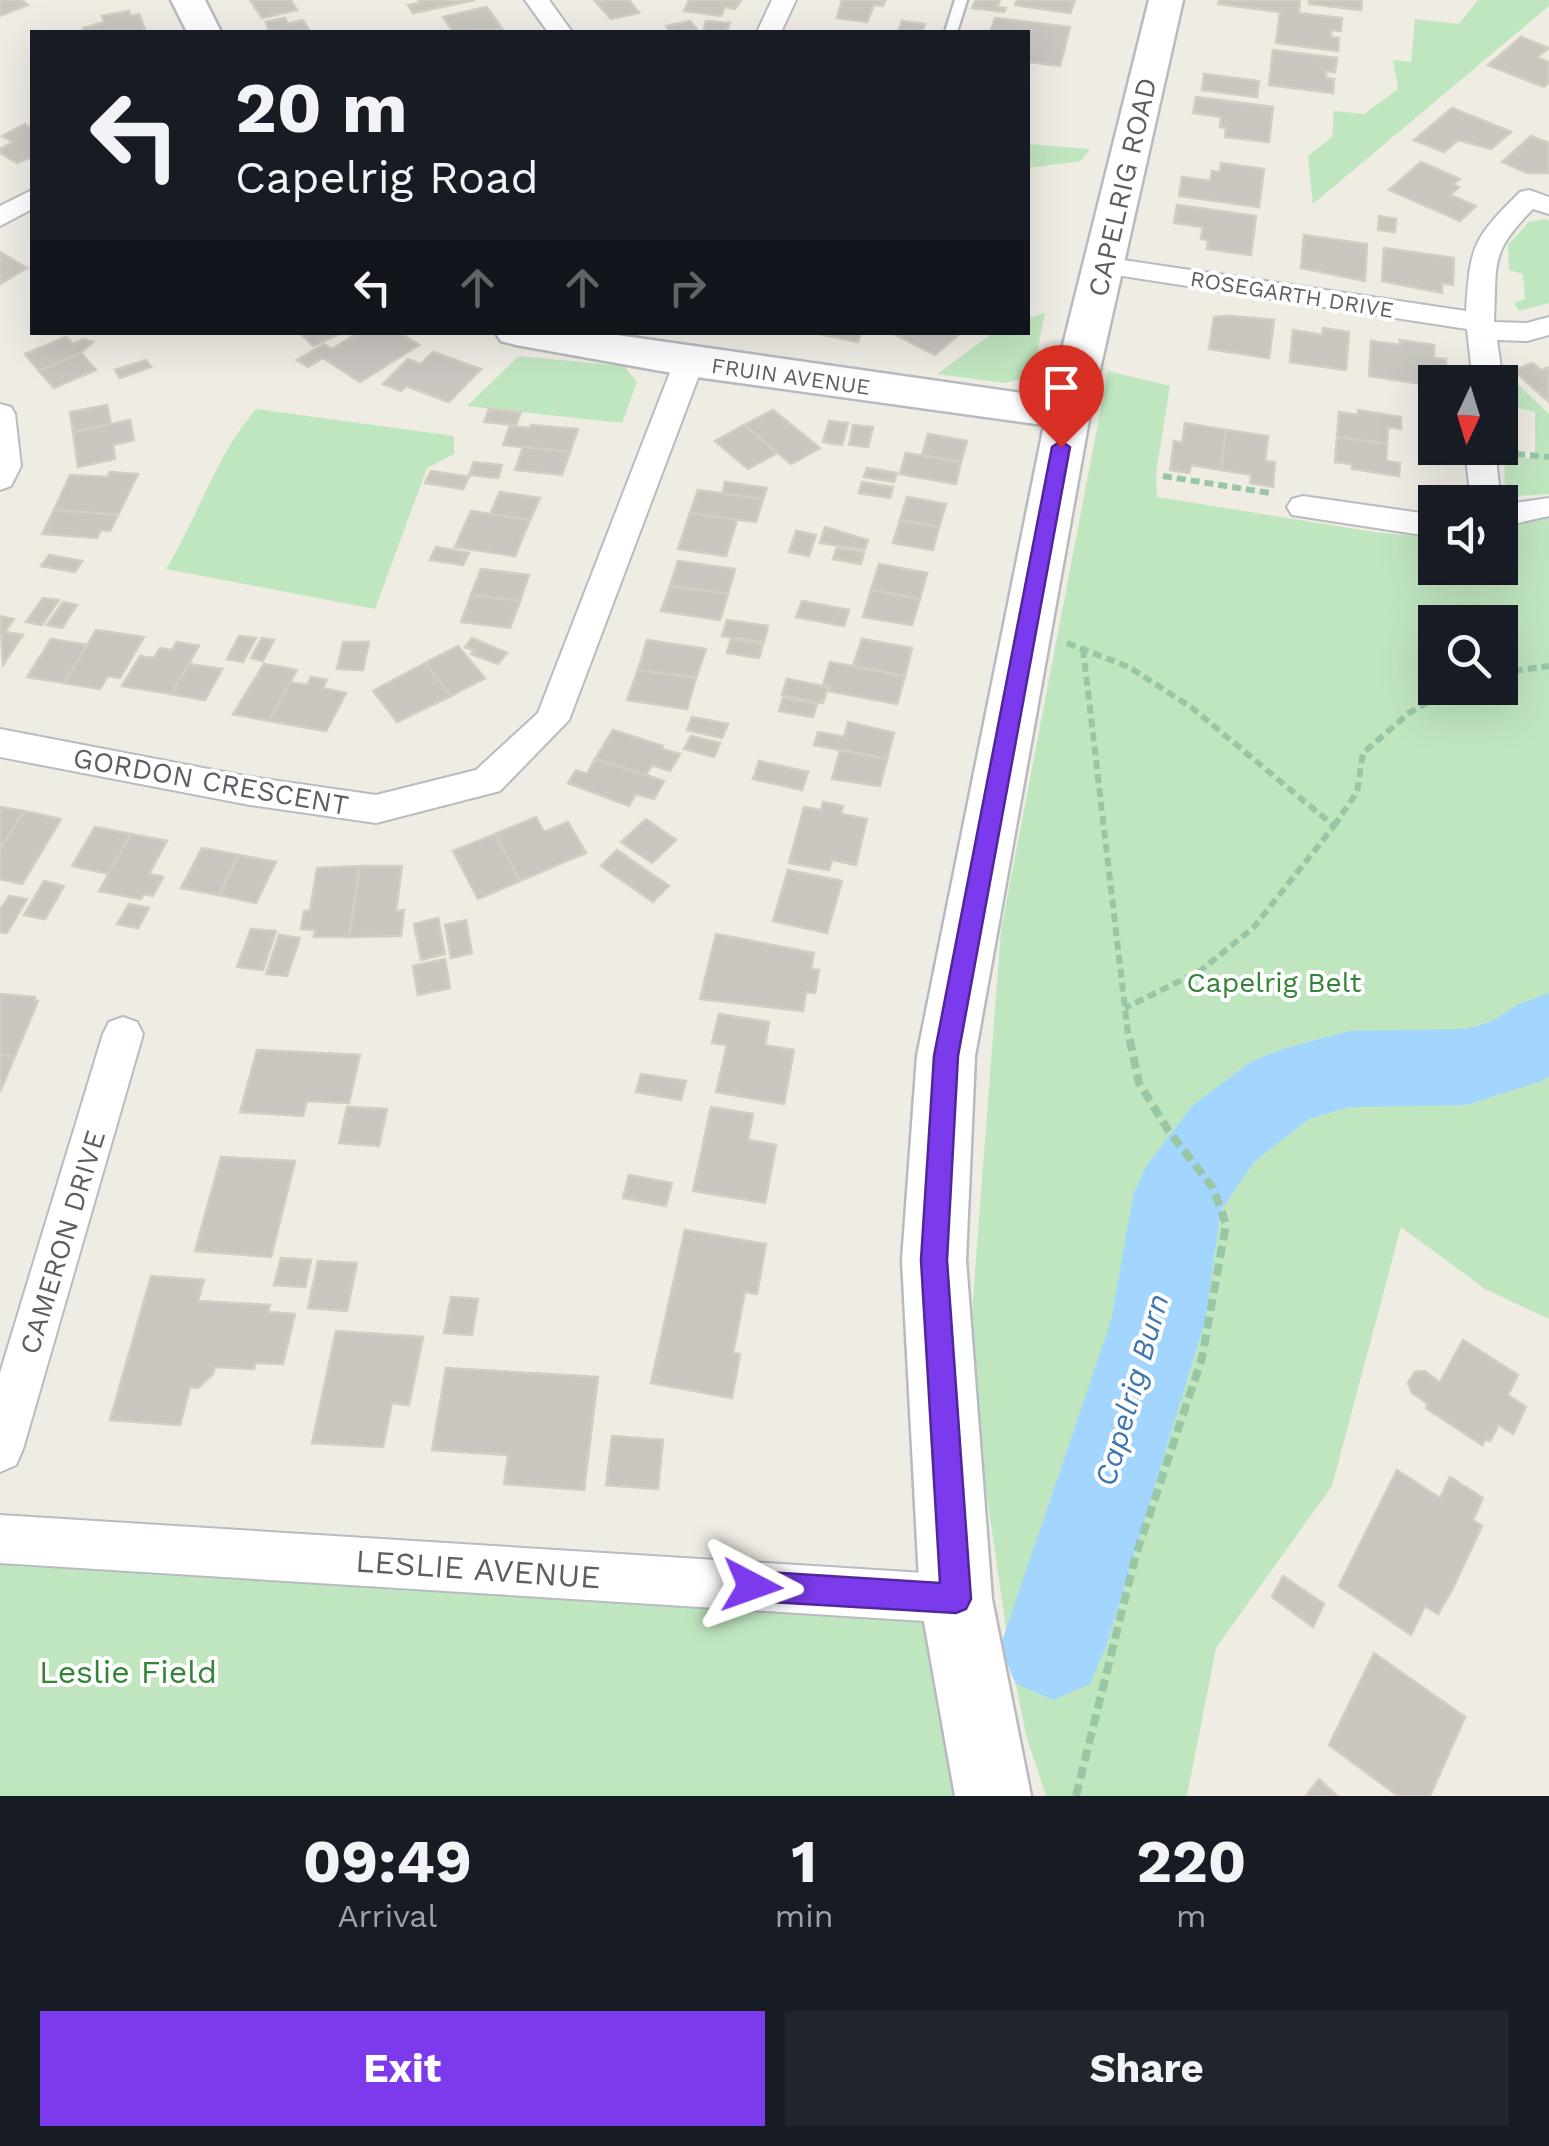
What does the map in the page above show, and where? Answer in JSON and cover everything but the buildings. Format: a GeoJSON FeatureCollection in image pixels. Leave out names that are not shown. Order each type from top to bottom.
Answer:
{"type":"FeatureCollection","features":[{"type":"Feature","properties":{"kind":"street"},"geometry":{"type":"LineString","coordinates":[[188,0],[203,30]]}},
{"type":"Feature","properties":{"kind":"street"},"geometry":{"type":"LineString","coordinates":[[537,0],[559,30]]}},
{"type":"Feature","properties":{"kind":"street"},"geometry":{"type":"LineString","coordinates":[[771,30],[784,0]]}},
{"type":"Feature","properties":{"kind":"street","name":"CAPELRIG ROAD"},"geometry":{"type":"LineString","coordinates":[[993,1796],[956,1599],[934,1260],[946,1056],[1068,414],[1166,0]]}},
{"type":"Feature","properties":{"kind":"street"},"geometry":{"type":"LineString","coordinates":[[1486,365],[1480,326],[1483,260],[1492,234],[1529,198],[1549,206]]}},
{"type":"Feature","properties":{"kind":"street"},"geometry":{"type":"LineString","coordinates":[[0,218],[30,199]]}},
{"type":"Feature","properties":{"kind":"street","name":"ROSEGARTH DRIVE"},"geometry":{"type":"LineString","coordinates":[[1103,265],[1480,326],[1527,332],[1549,326]]}},
{"type":"Feature","properties":{"kind":"street","name":"FRUIN AVENUE"},"geometry":{"type":"LineString","coordinates":[[533,335],[690,362],[1068,414]]}},
{"type":"Feature","properties":{"kind":"street","name":"GORDON CRESCENT"},"geometry":{"type":"LineString","coordinates":[[0,743],[250,791],[376,809],[487,782],[552,720],[690,362]]}},
{"type":"Feature","properties":{"kind":"street"},"geometry":{"type":"LineString","coordinates":[[0,414],[6,466],[0,478]]}},
{"type":"Feature","properties":{"kind":"street"},"geometry":{"type":"LineString","coordinates":[[1303,507],[1418,524]]}},
{"type":"Feature","properties":{"kind":"street"},"geometry":{"type":"LineString","coordinates":[[1518,512],[1542,507]]}},
{"type":"Feature","properties":{"kind":"street","name":"CAMERON DRIVE"},"geometry":{"type":"LineString","coordinates":[[0,1449],[123,1034]]}},
{"type":"Feature","properties":{"kind":"street","name":"LESLIE AVENUE"},"geometry":{"type":"LineString","coordinates":[[0,1539],[956,1599]]}},
{"type":"Feature","properties":{"kind":"lane"},"geometry":{"type":"LineString","coordinates":[[952,30],[961,0]]}},
{"type":"Feature","properties":{"kind":"path"},"geometry":{"type":"LineString","coordinates":[[1163,476],[1278,495],[1303,507]]}},
{"type":"Feature","properties":{"kind":"path"},"geometry":{"type":"LineString","coordinates":[[1029,613],[1058,640],[1129,667],[1191,707],[1334,826]]}},
{"type":"Feature","properties":{"kind":"path"},"geometry":{"type":"LineString","coordinates":[[1076,1796],[1134,1558],[1202,1358],[1226,1224],[1213,1188],[1168,1130],[1139,1083],[1125,1008],[1083,649]]}},
{"type":"Feature","properties":{"kind":"path"},"geometry":{"type":"LineString","coordinates":[[1518,670],[1549,666]]}},
{"type":"Feature","properties":{"kind":"path"},"geometry":{"type":"LineString","coordinates":[[1125,1008],[1200,971],[1253,928],[1357,792],[1363,752],[1424,705]]}},
{"type":"Feature","properties":{"kind":"green space"},"geometry":{"type":"Polygon","coordinates":[[[1478,0],[1549,0],[1549,6],[1313,204],[1308,156],[1332,137],[1334,111],[1364,114],[1398,89],[1393,60],[1411,62],[1415,19],[1459,24],[1478,0]]]}},
{"type":"Feature","properties":{"kind":"green space"},"geometry":{"type":"Polygon","coordinates":[[[1030,144],[1090,149],[1081,161],[1030,168],[1030,144]]]}},
{"type":"Feature","properties":{"kind":"green space"},"geometry":{"type":"Polygon","coordinates":[[[1549,221],[1549,303],[1519,311],[1514,303],[1525,299],[1523,274],[1509,270],[1508,245],[1529,222],[1549,221]]]}},
{"type":"Feature","properties":{"kind":"green space"},"geometry":{"type":"Polygon","coordinates":[[[1045,313],[1036,357],[1026,378],[1004,383],[937,374],[990,335],[1030,335],[1030,317],[1045,313]]]}},
{"type":"Feature","properties":{"kind":"green space"},"geometry":{"type":"Polygon","coordinates":[[[519,356],[624,366],[637,382],[622,423],[467,406],[519,356]]]}},
{"type":"Feature","properties":{"kind":"green space","name":"Capelrig Belt"},"geometry":{"type":"Polygon","coordinates":[[[1108,371],[1170,386],[1156,473],[1157,497],[1418,536],[1418,585],[1518,585],[1518,525],[1549,517],[1549,1319],[1485,1289],[1401,1227],[1332,1486],[1216,1648],[1187,1796],[1046,1796],[1026,1735],[1009,1649],[968,1365],[1001,930],[1108,371]]]}},
{"type":"Feature","properties":{"kind":"green space"},"geometry":{"type":"Polygon","coordinates":[[[1518,385],[1549,414],[1549,494],[1518,496],[1518,485],[1505,485],[1504,465],[1518,465],[1518,457],[1535,459],[1535,412],[1518,408],[1518,385]]]}},
{"type":"Feature","properties":{"kind":"green space"},"geometry":{"type":"Polygon","coordinates":[[[256,409],[454,436],[454,454],[427,468],[375,609],[166,569],[229,446],[256,409]]]}},
{"type":"Feature","properties":{"kind":"green space","name":"Leslie Field"},"geometry":{"type":"Polygon","coordinates":[[[0,1539],[956,1599],[993,1796],[0,1796],[0,1539]]]}},
{"type":"Feature","properties":{"kind":"waterway","name":"Capelrig Burn"},"geometry":{"type":"LineString","coordinates":[[1053,1647],[1158,1321],[1178,1196],[1224,1133],[1283,1088],[1349,1069],[1466,1067],[1512,1054],[1549,1030]]}},
{"type":"Feature","properties":{"kind":"route"},"geometry":{"type":"LineString","coordinates":[[752,1586],[956,1599],[934,1260],[946,1056],[1061,447]]}}]}
